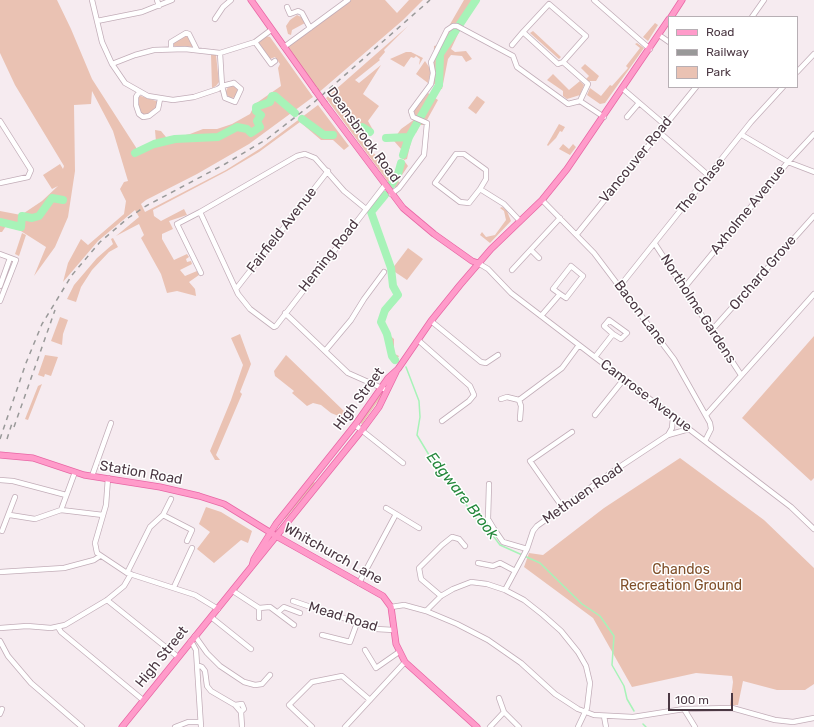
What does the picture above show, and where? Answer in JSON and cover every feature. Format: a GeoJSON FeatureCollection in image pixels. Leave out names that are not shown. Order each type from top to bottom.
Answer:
{"type":"FeatureCollection","features":[{"type":"Feature","properties":{"kind":"main road","name":"Deansbrook Road"},"geometry":{"type":"LineString","coordinates":[[251,0],[325,104],[391,194],[403,208],[423,226],[472,261],[478,263]]}},
{"type":"Feature","properties":{"kind":"main road"},"geometry":{"type":"LineString","coordinates":[[671,16],[682,0]]}},
{"type":"Feature","properties":{"kind":"main road"},"geometry":{"type":"LineString","coordinates":[[398,368],[432,320],[478,263],[542,200],[567,169],[668,21]]}},
{"type":"Feature","properties":{"kind":"main road","name":"High Street"},"geometry":{"type":"LineString","coordinates":[[122,727],[193,638],[233,591],[252,566],[254,560],[356,425],[382,387],[398,368]]}},
{"type":"Feature","properties":{"kind":"main road","name":"High Street"},"geometry":{"type":"LineString","coordinates":[[273,535],[362,430],[377,410],[388,391],[398,368]]}},
{"type":"Feature","properties":{"kind":"main road","name":"Station Road"},"geometry":{"type":"LineString","coordinates":[[0,455],[33,458],[92,476],[160,487],[217,501],[273,535]]}},
{"type":"Feature","properties":{"kind":"main road","name":"Whitchurch Lane"},"geometry":{"type":"LineString","coordinates":[[273,535],[383,596],[391,607]]}},
{"type":"Feature","properties":{"kind":"main road"},"geometry":{"type":"LineString","coordinates":[[391,607],[396,644],[405,662],[477,727]]}},
{"type":"Feature","properties":{"kind":"street"},"geometry":{"type":"LineString","coordinates":[[92,0],[102,42],[112,64],[126,83],[139,92],[160,99],[173,100],[194,97],[218,89],[222,86],[234,83],[241,89],[235,102],[225,98],[222,86],[220,53]]}},
{"type":"Feature","properties":{"kind":"street"},"geometry":{"type":"LineString","coordinates":[[157,0],[159,6]]}},
{"type":"Feature","properties":{"kind":"street"},"geometry":{"type":"LineString","coordinates":[[96,20],[121,17],[159,6],[172,0]]}},
{"type":"Feature","properties":{"kind":"street"},"geometry":{"type":"LineString","coordinates":[[215,19],[223,7],[231,0]]}},
{"type":"Feature","properties":{"kind":"street"},"geometry":{"type":"LineString","coordinates":[[594,0],[650,49]]}},
{"type":"Feature","properties":{"kind":"street"},"geometry":{"type":"LineString","coordinates":[[753,16],[764,0]]}},
{"type":"Feature","properties":{"kind":"street"},"geometry":{"type":"LineString","coordinates":[[284,47],[346,1]]}},
{"type":"Feature","properties":{"kind":"street"},"geometry":{"type":"LineString","coordinates":[[512,45],[523,32],[549,4],[586,36],[564,62],[558,64],[523,32]]}},
{"type":"Feature","properties":{"kind":"street"},"geometry":{"type":"LineString","coordinates":[[287,7],[290,14],[298,11],[302,13],[310,28]]}},
{"type":"Feature","properties":{"kind":"street"},"geometry":{"type":"LineString","coordinates":[[391,194],[399,188],[424,155],[428,123],[413,117],[411,111],[431,84],[434,73],[431,62],[447,30],[459,27],[513,56],[517,67],[568,104],[580,101],[604,116]]}},
{"type":"Feature","properties":{"kind":"street"},"geometry":{"type":"LineString","coordinates":[[112,64],[135,55],[154,50],[198,50],[220,53],[255,42],[271,30]]}},
{"type":"Feature","properties":{"kind":"street"},"geometry":{"type":"LineString","coordinates":[[172,49],[171,42],[186,33],[189,34],[198,50]]}},
{"type":"Feature","properties":{"kind":"street"},"geometry":{"type":"LineString","coordinates":[[659,35],[668,41]]}},
{"type":"Feature","properties":{"kind":"street"},"geometry":{"type":"LineString","coordinates":[[255,42],[271,64],[275,61]]}},
{"type":"Feature","properties":{"kind":"street"},"geometry":{"type":"LineString","coordinates":[[798,71],[814,54]]}},
{"type":"Feature","properties":{"kind":"street"},"geometry":{"type":"LineString","coordinates":[[564,62],[588,84],[580,101]]}},
{"type":"Feature","properties":{"kind":"street","name":"Vancouver Road"},"geometry":{"type":"LineString","coordinates":[[577,234],[695,88]]}},
{"type":"Feature","properties":{"kind":"street","name":"The Chase"},"geometry":{"type":"LineString","coordinates":[[620,286],[742,135],[782,88]]}},
{"type":"Feature","properties":{"kind":"street"},"geometry":{"type":"LineString","coordinates":[[623,89],[665,125]]}},
{"type":"Feature","properties":{"kind":"street"},"geometry":{"type":"LineString","coordinates":[[139,92],[136,97],[136,105],[139,114],[143,117],[149,116],[158,109],[160,99]]}},
{"type":"Feature","properties":{"kind":"street"},"geometry":{"type":"LineString","coordinates":[[628,117],[639,103]]}},
{"type":"Feature","properties":{"kind":"street"},"geometry":{"type":"LineString","coordinates":[[0,121],[31,167],[31,172],[28,177],[0,184]]}},
{"type":"Feature","properties":{"kind":"street"},"geometry":{"type":"LineString","coordinates":[[659,132],[709,176]]}},
{"type":"Feature","properties":{"kind":"street","name":"Axholme Avenue"},"geometry":{"type":"LineString","coordinates":[[684,288],[788,162],[814,134]]}},
{"type":"Feature","properties":{"kind":"street"},"geometry":{"type":"LineString","coordinates":[[742,135],[788,162],[814,172]]}},
{"type":"Feature","properties":{"kind":"street"},"geometry":{"type":"LineString","coordinates":[[201,273],[177,224],[297,156],[305,154],[315,158],[344,191],[366,209]]}},
{"type":"Feature","properties":{"kind":"street"},"geometry":{"type":"LineString","coordinates":[[456,154],[464,154],[486,170],[486,179],[480,189],[468,203],[460,202],[435,183],[456,154]]}},
{"type":"Feature","properties":{"kind":"street","name":"Fairfield Avenue"},"geometry":{"type":"LineString","coordinates":[[236,289],[328,171]]}},
{"type":"Feature","properties":{"kind":"street","name":"Heming Road"},"geometry":{"type":"LineString","coordinates":[[236,289],[250,309],[274,327],[385,185]]}},
{"type":"Feature","properties":{"kind":"street"},"geometry":{"type":"LineString","coordinates":[[480,189],[504,204],[520,220]]}},
{"type":"Feature","properties":{"kind":"street","name":"Bacon Lane"},"geometry":{"type":"LineString","coordinates":[[542,200],[577,234],[620,286],[674,359],[706,415],[711,429],[705,441]]}},
{"type":"Feature","properties":{"kind":"street"},"geometry":{"type":"LineString","coordinates":[[200,212],[236,289]]}},
{"type":"Feature","properties":{"kind":"street","name":"Orchard Grove"},"geometry":{"type":"LineString","coordinates":[[712,330],[814,216]]}},
{"type":"Feature","properties":{"kind":"street"},"geometry":{"type":"LineString","coordinates":[[512,270],[560,218]]}},
{"type":"Feature","properties":{"kind":"street","name":"Northolme Gardens"},"geometry":{"type":"LineString","coordinates":[[655,244],[741,375]]}},
{"type":"Feature","properties":{"kind":"street"},"geometry":{"type":"LineString","coordinates":[[530,250],[539,258]]}},
{"type":"Feature","properties":{"kind":"street"},"geometry":{"type":"LineString","coordinates":[[0,254],[16,260],[0,301]]}},
{"type":"Feature","properties":{"kind":"street"},"geometry":{"type":"LineString","coordinates":[[0,286],[10,258]]}},
{"type":"Feature","properties":{"kind":"street","name":"Camrose Avenue"},"geometry":{"type":"LineString","coordinates":[[478,263],[488,269],[511,293],[791,506],[814,529]]}},
{"type":"Feature","properties":{"kind":"street"},"geometry":{"type":"LineString","coordinates":[[571,266],[583,276],[566,298],[560,294],[553,288],[571,266]]}},
{"type":"Feature","properties":{"kind":"street"},"geometry":{"type":"LineString","coordinates":[[325,351],[352,320],[364,299],[384,272]]}},
{"type":"Feature","properties":{"kind":"street"},"geometry":{"type":"LineString","coordinates":[[541,316],[560,294]]}},
{"type":"Feature","properties":{"kind":"street"},"geometry":{"type":"LineString","coordinates":[[706,415],[814,294]]}},
{"type":"Feature","properties":{"kind":"street"},"geometry":{"type":"LineString","coordinates":[[285,313],[348,373],[388,391]]}},
{"type":"Feature","properties":{"kind":"street"},"geometry":{"type":"LineString","coordinates":[[432,320],[481,362],[486,363],[498,355]]}},
{"type":"Feature","properties":{"kind":"street"},"geometry":{"type":"LineString","coordinates":[[609,320],[627,333],[621,340],[613,334],[604,326],[609,320]]}},
{"type":"Feature","properties":{"kind":"street"},"geometry":{"type":"LineString","coordinates":[[595,357],[613,334]]}},
{"type":"Feature","properties":{"kind":"street"},"geometry":{"type":"LineString","coordinates":[[418,340],[470,386],[474,395],[469,401],[442,421]]}},
{"type":"Feature","properties":{"kind":"street"},"geometry":{"type":"LineString","coordinates":[[519,400],[562,368],[579,345]]}},
{"type":"Feature","properties":{"kind":"street"},"geometry":{"type":"LineString","coordinates":[[595,415],[624,379]]}},
{"type":"Feature","properties":{"kind":"street"},"geometry":{"type":"LineString","coordinates":[[501,399],[507,397],[519,400]]}},
{"type":"Feature","properties":{"kind":"street"},"geometry":{"type":"LineString","coordinates":[[519,400],[521,413],[520,419]]}},
{"type":"Feature","properties":{"kind":"street"},"geometry":{"type":"LineString","coordinates":[[668,435],[672,428],[673,417]]}},
{"type":"Feature","properties":{"kind":"street"},"geometry":{"type":"LineString","coordinates":[[92,476],[111,423]]}},
{"type":"Feature","properties":{"kind":"street"},"geometry":{"type":"LineString","coordinates":[[356,425],[403,463]]}},
{"type":"Feature","properties":{"kind":"street","name":"Methuen Road"},"geometry":{"type":"LineString","coordinates":[[505,590],[527,550],[533,531],[537,526],[615,470],[668,435],[688,429]]}},
{"type":"Feature","properties":{"kind":"street"},"geometry":{"type":"LineString","coordinates":[[563,508],[527,460],[572,432]]}},
{"type":"Feature","properties":{"kind":"street"},"geometry":{"type":"LineString","coordinates":[[61,510],[75,472]]}},
{"type":"Feature","properties":{"kind":"street"},"geometry":{"type":"LineString","coordinates":[[108,478],[106,505],[95,543],[97,553],[129,574],[197,596],[218,609]]}},
{"type":"Feature","properties":{"kind":"street"},"geometry":{"type":"LineString","coordinates":[[0,480],[13,481],[66,495]]}},
{"type":"Feature","properties":{"kind":"street"},"geometry":{"type":"LineString","coordinates":[[488,484],[488,519],[503,542],[527,550]]}},
{"type":"Feature","properties":{"kind":"street"},"geometry":{"type":"LineString","coordinates":[[2,531],[10,515],[15,497]]}},
{"type":"Feature","properties":{"kind":"street"},"geometry":{"type":"LineString","coordinates":[[0,628],[27,626],[58,627],[107,600],[124,586],[150,527],[162,515],[170,499]]}},
{"type":"Feature","properties":{"kind":"street"},"geometry":{"type":"LineString","coordinates":[[386,508],[419,528]]}},
{"type":"Feature","properties":{"kind":"street"},"geometry":{"type":"LineString","coordinates":[[10,515],[35,519],[61,510],[103,515]]}},
{"type":"Feature","properties":{"kind":"street"},"geometry":{"type":"LineString","coordinates":[[360,583],[396,514]]}},
{"type":"Feature","properties":{"kind":"street"},"geometry":{"type":"LineString","coordinates":[[162,515],[192,530],[187,541]]}},
{"type":"Feature","properties":{"kind":"street"},"geometry":{"type":"LineString","coordinates":[[441,596],[421,578],[419,568],[452,537],[462,541],[465,546]]}},
{"type":"Feature","properties":{"kind":"street"},"geometry":{"type":"LineString","coordinates":[[174,588],[192,548]]}},
{"type":"Feature","properties":{"kind":"street"},"geometry":{"type":"LineString","coordinates":[[0,572],[64,568],[94,560],[100,556]]}},
{"type":"Feature","properties":{"kind":"street"},"geometry":{"type":"LineString","coordinates":[[478,563],[493,566],[500,563],[515,570]]}},
{"type":"Feature","properties":{"kind":"street"},"geometry":{"type":"LineString","coordinates":[[426,611],[441,596],[461,584],[471,582],[487,584],[505,590],[524,600],[561,631],[578,652],[586,666],[590,683],[587,708],[578,727]]}},
{"type":"Feature","properties":{"kind":"street"},"geometry":{"type":"LineString","coordinates":[[233,591],[260,608],[270,607],[294,625]]}},
{"type":"Feature","properties":{"kind":"street"},"geometry":{"type":"LineString","coordinates":[[107,600],[178,657]]}},
{"type":"Feature","properties":{"kind":"street","name":"Mead Road"},"geometry":{"type":"LineString","coordinates":[[293,601],[376,629],[394,630]]}},
{"type":"Feature","properties":{"kind":"street"},"geometry":{"type":"LineString","coordinates":[[391,607],[404,605],[426,611],[488,640],[521,663],[555,694],[585,712],[604,716],[633,717],[684,709],[732,708],[775,720],[793,722],[814,718]]}},
{"type":"Feature","properties":{"kind":"street"},"geometry":{"type":"LineString","coordinates":[[278,612],[284,607],[300,613]]}},
{"type":"Feature","properties":{"kind":"street"},"geometry":{"type":"LineString","coordinates":[[259,618],[260,608]]}},
{"type":"Feature","properties":{"kind":"street"},"geometry":{"type":"LineString","coordinates":[[211,617],[252,649]]}},
{"type":"Feature","properties":{"kind":"street"},"geometry":{"type":"LineString","coordinates":[[322,635],[350,642],[357,622]]}},
{"type":"Feature","properties":{"kind":"street"},"geometry":{"type":"LineString","coordinates":[[58,627],[61,632],[143,700]]}},
{"type":"Feature","properties":{"kind":"street"},"geometry":{"type":"LineString","coordinates":[[175,727],[188,722],[200,724],[196,650],[193,638]]}},
{"type":"Feature","properties":{"kind":"street"},"geometry":{"type":"LineString","coordinates":[[193,638],[220,666],[244,682],[255,685],[262,684],[270,675]]}},
{"type":"Feature","properties":{"kind":"street"},"geometry":{"type":"LineString","coordinates":[[0,642],[8,656],[31,683],[82,727]]}},
{"type":"Feature","properties":{"kind":"street"},"geometry":{"type":"LineString","coordinates":[[365,650],[376,668],[399,652]]}},
{"type":"Feature","properties":{"kind":"street"},"geometry":{"type":"LineString","coordinates":[[345,727],[405,662]]}},
{"type":"Feature","properties":{"kind":"street"},"geometry":{"type":"LineString","coordinates":[[197,665],[202,667],[205,671],[207,686],[211,691],[235,705],[241,712],[242,727]]}},
{"type":"Feature","properties":{"kind":"street"},"geometry":{"type":"LineString","coordinates":[[312,727],[289,705],[312,682],[342,676],[370,700]]}},
{"type":"Feature","properties":{"kind":"street"},"geometry":{"type":"LineString","coordinates":[[499,698],[504,712],[519,727]]}},
{"type":"Feature","properties":{"kind":"street"},"geometry":{"type":"LineString","coordinates":[[684,709],[695,727]]}},
{"type":"Feature","properties":{"kind":"street"},"geometry":{"type":"LineString","coordinates":[[490,727],[504,712]]}},
{"type":"Feature","properties":{"kind":"street"},"geometry":{"type":"LineString","coordinates":[[604,716],[606,727]]}},
{"type":"Feature","properties":{"kind":"street"},"geometry":{"type":"LineString","coordinates":[[774,727],[775,720]]}},
{"type":"Feature","properties":{"kind":"green space"},"geometry":{"type":"Polygon","coordinates":[[[0,0],[57,0],[92,79],[137,149],[156,142],[155,130],[161,131],[166,137],[177,137],[203,129],[217,129],[232,124],[250,114],[255,104],[281,86],[278,68],[280,64],[275,57],[270,59],[258,42],[266,36],[270,37],[313,97],[249,144],[197,174],[146,200],[141,204],[145,212],[226,170],[261,148],[318,105],[349,146],[344,150],[333,140],[321,140],[300,122],[259,152],[227,171],[153,210],[154,216],[161,221],[184,209],[187,215],[169,221],[173,229],[162,234],[162,239],[174,260],[187,254],[189,257],[186,259],[187,262],[191,261],[192,264],[180,270],[185,276],[197,271],[199,275],[189,282],[195,289],[196,296],[177,291],[167,293],[161,274],[141,238],[144,235],[139,224],[116,236],[139,217],[135,210],[98,241],[63,282],[68,263],[81,239],[88,245],[124,214],[126,201],[120,189],[124,182],[128,181],[113,131],[92,91],[91,104],[74,105],[75,171],[68,217],[55,247],[34,276],[46,247],[13,226],[6,226],[2,232],[0,232],[0,211],[21,215],[42,201],[58,186],[52,189],[43,175],[60,164],[63,169],[64,166],[15,85],[0,53],[0,0]]]}},
{"type":"Feature","properties":{"kind":"green space"},"geometry":{"type":"Polygon","coordinates":[[[348,0],[385,0],[397,13],[409,0],[423,0],[403,20],[317,94],[284,47],[348,0]]]}},
{"type":"Feature","properties":{"kind":"green space"},"geometry":{"type":"Polygon","coordinates":[[[464,0],[480,0],[459,32],[451,49],[455,52],[466,51],[472,59],[466,62],[462,56],[451,55],[448,59],[442,89],[440,89],[433,83],[434,46],[438,45],[464,0]]]}},
{"type":"Feature","properties":{"kind":"green space"},"geometry":{"type":"Polygon","coordinates":[[[297,15],[303,18],[305,23],[292,30],[291,35],[288,34],[286,26],[290,20],[297,15]]]}},
{"type":"Feature","properties":{"kind":"green space"},"geometry":{"type":"Polygon","coordinates":[[[655,23],[658,25],[648,41],[643,37],[655,23]]]}},
{"type":"Feature","properties":{"kind":"green space"},"geometry":{"type":"Polygon","coordinates":[[[408,26],[384,50],[385,52],[379,59],[380,60],[355,80],[359,83],[381,65],[363,94],[379,106],[368,121],[373,130],[365,137],[372,148],[370,150],[379,158],[390,176],[397,169],[399,163],[405,162],[408,166],[398,181],[400,183],[396,187],[391,186],[326,98],[408,26]]]}},
{"type":"Feature","properties":{"kind":"green space"},"geometry":{"type":"Polygon","coordinates":[[[533,31],[561,57],[559,59],[530,33],[533,31]]]}},
{"type":"Feature","properties":{"kind":"green space"},"geometry":{"type":"Polygon","coordinates":[[[188,35],[195,47],[173,46],[174,41],[188,35]]]}},
{"type":"Feature","properties":{"kind":"green space"},"geometry":{"type":"Polygon","coordinates":[[[637,43],[644,48],[605,103],[600,104],[587,95],[590,88],[601,96],[610,85],[612,86],[628,68],[626,66],[640,48],[635,44],[637,43]]]}},
{"type":"Feature","properties":{"kind":"green space"},"geometry":{"type":"Polygon","coordinates":[[[406,52],[411,52],[423,58],[419,65],[420,59],[416,56],[414,58],[411,57],[404,67],[390,59],[406,52]]]}},
{"type":"Feature","properties":{"kind":"green space"},"geometry":{"type":"Polygon","coordinates":[[[211,55],[216,55],[219,82],[212,88],[211,55]]]}},
{"type":"Feature","properties":{"kind":"green space"},"geometry":{"type":"Polygon","coordinates":[[[425,61],[431,70],[428,83],[416,74],[425,61]]]}},
{"type":"Feature","properties":{"kind":"green space"},"geometry":{"type":"Polygon","coordinates":[[[585,64],[599,76],[596,81],[588,81],[586,79],[589,76],[581,68],[585,64]]]}},
{"type":"Feature","properties":{"kind":"green space"},"geometry":{"type":"Polygon","coordinates":[[[553,74],[569,90],[580,81],[584,85],[580,95],[567,99],[563,96],[563,91],[547,80],[553,74]]]}},
{"type":"Feature","properties":{"kind":"green space"},"geometry":{"type":"Polygon","coordinates":[[[230,86],[234,86],[238,92],[234,98],[230,98],[226,94],[226,90],[230,86]]]}},
{"type":"Feature","properties":{"kind":"green space"},"geometry":{"type":"Polygon","coordinates":[[[428,93],[438,100],[427,120],[415,116],[414,111],[428,93]]]}},
{"type":"Feature","properties":{"kind":"green space"},"geometry":{"type":"Polygon","coordinates":[[[138,95],[159,102],[156,109],[145,116],[141,114],[137,102],[138,95]]]}},
{"type":"Feature","properties":{"kind":"green space"},"geometry":{"type":"Polygon","coordinates":[[[477,96],[485,102],[476,114],[468,108],[477,96]]]}},
{"type":"Feature","properties":{"kind":"green space"},"geometry":{"type":"Polygon","coordinates":[[[415,119],[425,125],[420,125],[416,133],[413,133],[407,159],[404,160],[400,154],[401,149],[394,141],[384,139],[390,135],[396,136],[401,129],[415,119]]]}},
{"type":"Feature","properties":{"kind":"green space"},"geometry":{"type":"Polygon","coordinates":[[[559,124],[565,127],[548,146],[547,145],[559,124]]]}},
{"type":"Feature","properties":{"kind":"green space"},"geometry":{"type":"Polygon","coordinates":[[[563,144],[569,149],[573,144],[576,147],[570,155],[559,149],[563,144]]]}},
{"type":"Feature","properties":{"kind":"green space"},"geometry":{"type":"Polygon","coordinates":[[[502,207],[507,211],[511,221],[490,243],[480,235],[482,232],[486,237],[495,235],[506,220],[504,211],[500,208],[502,207]]]}},
{"type":"Feature","properties":{"kind":"green space"},"geometry":{"type":"Polygon","coordinates":[[[370,210],[392,269],[408,248],[423,259],[407,280],[392,270],[395,285],[400,297],[384,318],[387,333],[394,339],[394,346],[392,348],[393,353],[399,356],[395,363],[381,329],[380,318],[398,295],[392,289],[388,265],[378,241],[370,210]]]}},
{"type":"Feature","properties":{"kind":"green space"},"geometry":{"type":"Polygon","coordinates":[[[22,233],[26,235],[19,256],[15,254],[22,233]]]}},
{"type":"Feature","properties":{"kind":"green space"},"geometry":{"type":"Polygon","coordinates":[[[113,238],[118,247],[109,252],[92,270],[81,287],[76,302],[67,299],[74,285],[97,258],[113,244],[111,239],[113,238]]]}},
{"type":"Feature","properties":{"kind":"green space"},"geometry":{"type":"Polygon","coordinates":[[[60,317],[68,320],[63,334],[62,345],[51,341],[60,317]]]}},
{"type":"Feature","properties":{"kind":"green space"},"geometry":{"type":"Polygon","coordinates":[[[240,334],[251,364],[240,392],[242,394],[216,455],[220,460],[215,460],[210,451],[231,400],[243,365],[231,338],[240,334]]]}},
{"type":"Feature","properties":{"kind":"green space"},"geometry":{"type":"Polygon","coordinates":[[[814,336],[814,478],[811,481],[742,418],[814,336]]]}},
{"type":"Feature","properties":{"kind":"green space"},"geometry":{"type":"Polygon","coordinates":[[[45,355],[58,357],[51,376],[45,374],[44,377],[38,375],[45,355]]]}},
{"type":"Feature","properties":{"kind":"green space"},"geometry":{"type":"Polygon","coordinates":[[[286,355],[346,413],[341,417],[331,413],[321,405],[313,403],[307,406],[292,393],[294,391],[275,376],[274,371],[286,355]]]}},
{"type":"Feature","properties":{"kind":"green space"},"geometry":{"type":"Polygon","coordinates":[[[42,384],[28,420],[25,419],[38,386],[42,384]]]}},
{"type":"Feature","properties":{"kind":"green space"},"geometry":{"type":"Polygon","coordinates":[[[381,392],[383,394],[362,424],[360,423],[381,392]]]}},
{"type":"Feature","properties":{"kind":"green space","name":"Chandos Recreation Ground"},"geometry":{"type":"Polygon","coordinates":[[[680,458],[764,520],[814,568],[814,684],[805,690],[777,690],[743,681],[738,705],[730,705],[733,682],[732,676],[696,673],[632,687],[593,618],[524,567],[529,553],[543,555],[604,508],[680,458]]]}},
{"type":"Feature","properties":{"kind":"green space"},"geometry":{"type":"Polygon","coordinates":[[[313,481],[315,483],[285,519],[283,518],[313,481]]]}},
{"type":"Feature","properties":{"kind":"green space"},"geometry":{"type":"Polygon","coordinates":[[[206,507],[221,512],[252,531],[248,543],[241,540],[214,563],[197,549],[210,532],[199,524],[206,507]]]}},
{"type":"Feature","properties":{"kind":"waterway"},"geometry":{"type":"LineString","coordinates":[[403,155],[409,137],[439,85],[440,54],[476,0]]}},
{"type":"Feature","properties":{"kind":"waterway"},"geometry":{"type":"LineString","coordinates":[[135,153],[154,144],[175,139],[218,137],[237,127],[247,129],[251,133],[260,127],[257,121],[261,115],[256,111],[256,107],[270,102],[272,96],[275,96],[295,113]]}},
{"type":"Feature","properties":{"kind":"waterway"},"geometry":{"type":"LineString","coordinates":[[302,119],[324,135],[333,135]]}},
{"type":"Feature","properties":{"kind":"waterway"},"geometry":{"type":"LineString","coordinates":[[357,129],[362,127],[370,132]]}},
{"type":"Feature","properties":{"kind":"waterway"},"geometry":{"type":"LineString","coordinates":[[386,138],[409,137]]}},
{"type":"Feature","properties":{"kind":"waterway","name":"Edgware Brook"},"geometry":{"type":"LineString","coordinates":[[391,185],[398,174],[401,163]]}},
{"type":"Feature","properties":{"kind":"waterway","name":"Edgware Brook"},"geometry":{"type":"LineString","coordinates":[[385,195],[371,212],[391,268],[393,286],[398,295],[385,310],[381,322],[387,334],[392,356],[395,360]]}},
{"type":"Feature","properties":{"kind":"waterway"},"geometry":{"type":"LineString","coordinates":[[0,222],[21,227],[22,216],[32,218],[39,216],[52,198],[63,200]]}},
{"type":"Feature","properties":{"kind":"waterway","name":"Edgware Brook"},"geometry":{"type":"LineString","coordinates":[[406,367],[419,401],[420,417],[417,435],[438,470],[460,496],[483,528],[491,533],[500,545],[540,563],[582,604],[600,616],[614,636],[612,665],[624,686],[627,699],[634,711]]}},
{"type":"Feature","properties":{"kind":"waterway","name":"Edgware Brook"},"geometry":{"type":"LineString","coordinates":[[643,724],[646,727]]}},
{"type":"Feature","properties":{"kind":"railway"},"geometry":{"type":"LineString","coordinates":[[0,439],[26,363],[42,324],[72,275],[100,242],[128,218],[146,206],[225,164],[267,139],[312,104],[430,0]]}},
{"type":"Feature","properties":{"kind":"railway"},"geometry":{"type":"LineString","coordinates":[[14,427],[55,310]]}},
{"type":"Feature","properties":{"kind":"railway"},"geometry":{"type":"LineString","coordinates":[[7,439],[13,420]]}}]}
